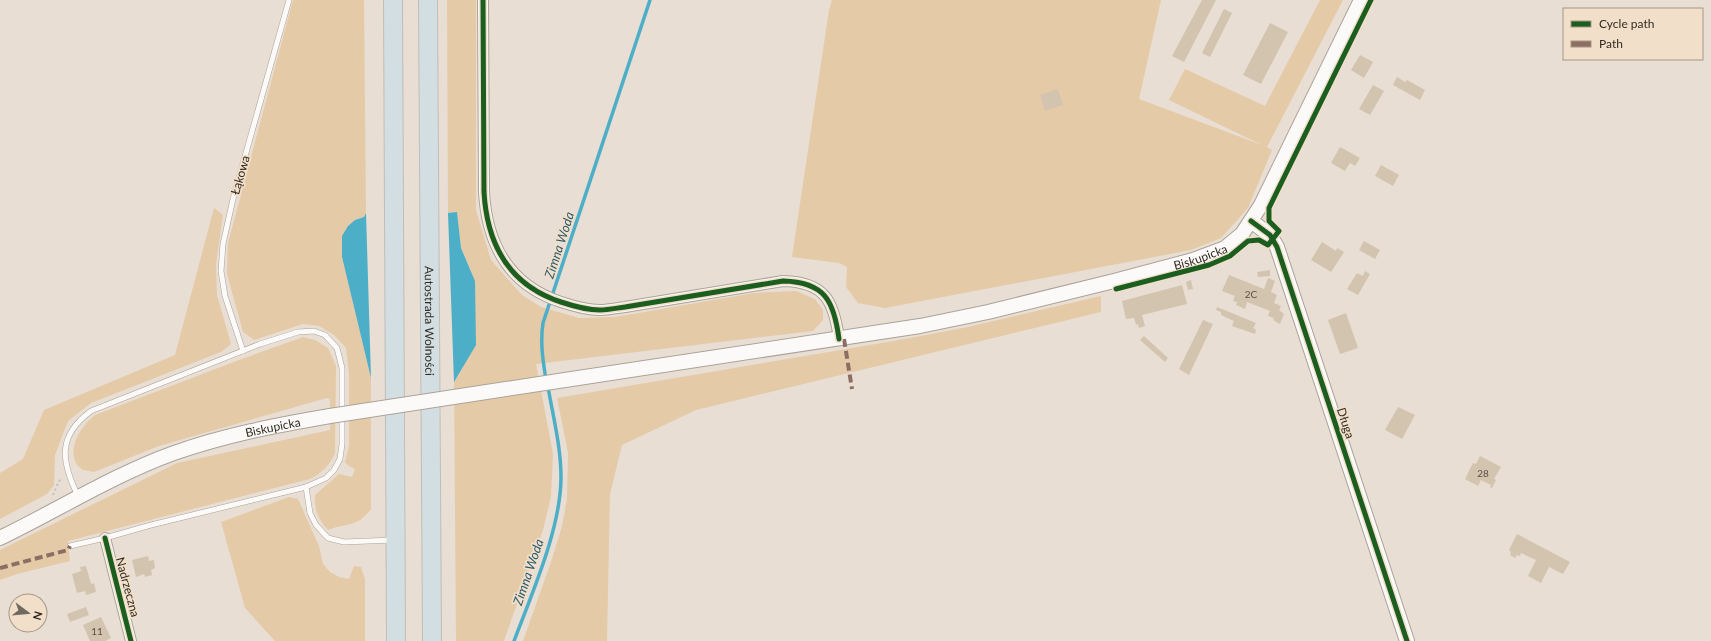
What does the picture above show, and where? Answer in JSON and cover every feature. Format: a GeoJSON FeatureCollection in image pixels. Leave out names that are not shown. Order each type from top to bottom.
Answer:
{"type":"FeatureCollection","features":[{"type":"Feature","properties":{"kind":"highway"},"geometry":{"type":"LineString","coordinates":[[393,0],[396,641]]}},
{"type":"Feature","properties":{"kind":"highway","name":"Autostrada Wolności"},"geometry":{"type":"LineString","coordinates":[[428,0],[432,641]]}},
{"type":"Feature","properties":{"kind":"main road","name":"Biskupicka"},"geometry":{"type":"LineString","coordinates":[[0,538],[106,483],[173,454],[215,440],[280,424],[920,326],[988,312],[1139,274],[1198,258],[1225,248],[1236,240],[1252,221],[1361,0]]}},
{"type":"Feature","properties":{"kind":"main road","name":"Długa"},"geometry":{"type":"LineString","coordinates":[[1252,221],[1270,235],[1277,247],[1407,641]]}},
{"type":"Feature","properties":{"kind":"street"},"geometry":{"type":"LineString","coordinates":[[483,0],[484,192],[486,217],[493,239],[507,266],[519,278],[532,289],[552,300],[573,306],[600,310],[783,281],[797,281],[810,285],[826,297],[834,309],[839,339]]}},
{"type":"Feature","properties":{"kind":"street","name":"Nadrzeczna"},"geometry":{"type":"LineString","coordinates":[[104,538],[131,641]]}},
{"type":"Feature","properties":{"kind":"lane","name":"Łąkowa"},"geometry":{"type":"LineString","coordinates":[[243,351],[225,296],[221,271],[223,244],[233,199],[289,0]]}},
{"type":"Feature","properties":{"kind":"lane"},"geometry":{"type":"LineString","coordinates":[[70,546],[306,487],[326,478],[334,470],[340,459],[342,444],[342,368],[337,348],[325,335],[314,331],[298,332],[243,351],[91,411],[82,417],[75,425],[70,434],[65,454],[69,477],[78,497]]}},
{"type":"Feature","properties":{"kind":"lane"},"geometry":{"type":"LineString","coordinates":[[306,487],[310,513],[316,526],[328,538],[344,542],[396,540]]}},
{"type":"Feature","properties":{"kind":"path"},"geometry":{"type":"LineString","coordinates":[[48,499],[52,496],[61,480]]}},
{"type":"Feature","properties":{"kind":"shaded area"},"geometry":{"type":"Polygon","coordinates":[[[293,0],[364,0],[366,213],[364,217],[355,220],[342,257],[371,378],[371,509],[357,522],[328,530],[317,514],[315,495],[339,474],[352,477],[355,469],[345,462],[349,446],[349,373],[346,348],[334,335],[319,326],[303,324],[254,340],[243,332],[227,274],[228,243],[293,0]]]}},
{"type":"Feature","properties":{"kind":"shaded area"},"geometry":{"type":"Polygon","coordinates":[[[447,0],[476,0],[476,210],[491,260],[522,295],[541,307],[579,318],[615,317],[754,293],[796,291],[815,299],[823,310],[823,320],[813,331],[536,364],[553,454],[551,497],[543,530],[504,641],[456,641],[454,382],[464,365],[475,281],[461,248],[457,212],[448,213],[447,0]]]}},
{"type":"Feature","properties":{"kind":"shaded area"},"geometry":{"type":"Polygon","coordinates":[[[832,0],[1161,0],[1139,99],[1262,145],[1169,100],[1185,69],[1265,106],[1320,0],[1343,0],[1267,147],[1272,150],[1248,208],[1221,238],[1191,250],[885,308],[858,303],[846,287],[847,267],[839,263],[792,257],[829,10],[832,0]]]}},
{"type":"Feature","properties":{"kind":"shaded area"},"geometry":{"type":"Polygon","coordinates":[[[214,208],[223,215],[216,264],[217,295],[231,344],[221,352],[91,403],[68,421],[55,455],[54,485],[47,494],[0,519],[0,473],[23,459],[44,410],[175,355],[214,208]]]}},
{"type":"Feature","properties":{"kind":"shaded area"},"geometry":{"type":"Polygon","coordinates":[[[1101,296],[1101,312],[696,410],[622,445],[610,494],[607,641],[523,641],[552,559],[562,526],[567,499],[568,453],[557,398],[905,339],[968,327],[1101,296]]]}},
{"type":"Feature","properties":{"kind":"shaded area"},"geometry":{"type":"Polygon","coordinates":[[[303,337],[315,340],[328,348],[336,366],[335,453],[331,461],[322,471],[310,479],[68,541],[70,561],[17,574],[0,580],[0,550],[177,463],[330,430],[330,399],[327,398],[159,446],[94,472],[83,470],[75,461],[74,448],[78,435],[95,415],[303,337]]]}},
{"type":"Feature","properties":{"kind":"shaded area"},"geometry":{"type":"Polygon","coordinates":[[[289,497],[298,499],[319,546],[323,564],[330,572],[339,577],[349,579],[354,566],[361,567],[365,579],[365,641],[275,641],[245,608],[221,522],[289,497]]]}},
{"type":"Feature","properties":{"kind":"water"},"geometry":{"type":"Polygon","coordinates":[[[457,212],[461,248],[475,281],[476,345],[454,382],[448,213],[457,212]]]}},
{"type":"Feature","properties":{"kind":"water"},"geometry":{"type":"Polygon","coordinates":[[[366,213],[371,378],[342,257],[342,236],[348,226],[355,220],[364,217],[366,213]]]}},
{"type":"Feature","properties":{"kind":"building"},"geometry":{"type":"Polygon","coordinates":[[[1202,0],[1216,0],[1184,62],[1172,56],[1202,0]]]}},
{"type":"Feature","properties":{"kind":"building"},"geometry":{"type":"Polygon","coordinates":[[[1224,9],[1232,13],[1210,57],[1202,53],[1224,9]]]}},
{"type":"Feature","properties":{"kind":"building"},"geometry":{"type":"Polygon","coordinates":[[[1270,23],[1288,32],[1261,84],[1243,75],[1270,23]]]}},
{"type":"Feature","properties":{"kind":"building"},"geometry":{"type":"Polygon","coordinates":[[[1360,55],[1373,62],[1364,78],[1351,70],[1360,55]]]}},
{"type":"Feature","properties":{"kind":"building"},"geometry":{"type":"Polygon","coordinates":[[[1397,77],[1405,82],[1407,80],[1425,90],[1420,100],[1393,85],[1397,77]]]}},
{"type":"Feature","properties":{"kind":"building"},"geometry":{"type":"Polygon","coordinates":[[[1373,85],[1384,91],[1370,115],[1359,109],[1373,85]]]}},
{"type":"Feature","properties":{"kind":"building"},"geometry":{"type":"Polygon","coordinates":[[[1058,89],[1063,105],[1045,111],[1040,95],[1058,89]]]}},
{"type":"Feature","properties":{"kind":"building"},"geometry":{"type":"Polygon","coordinates":[[[1340,147],[1360,158],[1355,166],[1350,163],[1345,171],[1331,163],[1340,147]]]}},
{"type":"Feature","properties":{"kind":"building"},"geometry":{"type":"Polygon","coordinates":[[[1381,165],[1399,175],[1393,186],[1375,176],[1381,165]]]}},
{"type":"Feature","properties":{"kind":"building"},"geometry":{"type":"Polygon","coordinates":[[[1364,241],[1380,250],[1375,259],[1359,250],[1364,241]]]}},
{"type":"Feature","properties":{"kind":"building"},"geometry":{"type":"Polygon","coordinates":[[[1322,242],[1336,251],[1337,248],[1344,252],[1331,272],[1311,260],[1322,242]]]}},
{"type":"Feature","properties":{"kind":"building"},"geometry":{"type":"Polygon","coordinates":[[[1270,270],[1270,276],[1258,277],[1257,272],[1270,270]]]}},
{"type":"Feature","properties":{"kind":"building"},"geometry":{"type":"Polygon","coordinates":[[[1365,271],[1370,274],[1358,295],[1347,289],[1357,273],[1363,276],[1365,271]]]}},
{"type":"Feature","properties":{"kind":"building"},"geometry":{"type":"Polygon","coordinates":[[[1229,275],[1264,289],[1268,278],[1275,281],[1271,292],[1277,295],[1274,303],[1281,306],[1279,310],[1284,314],[1280,324],[1273,320],[1274,318],[1268,316],[1270,311],[1247,302],[1245,309],[1236,305],[1237,302],[1233,301],[1235,296],[1222,291],[1229,275]]]}},
{"type":"Feature","properties":{"kind":"building"},"geometry":{"type":"Polygon","coordinates":[[[1191,280],[1193,289],[1188,290],[1186,282],[1191,280]]]}},
{"type":"Feature","properties":{"kind":"building"},"geometry":{"type":"Polygon","coordinates":[[[1182,285],[1187,304],[1142,315],[1145,326],[1139,328],[1138,324],[1136,325],[1134,318],[1126,319],[1122,301],[1182,285]]]}},
{"type":"Feature","properties":{"kind":"building"},"geometry":{"type":"Polygon","coordinates":[[[1217,307],[1256,323],[1253,328],[1256,330],[1255,334],[1232,326],[1234,321],[1221,315],[1221,312],[1216,310],[1217,307]]]}},
{"type":"Feature","properties":{"kind":"building"},"geometry":{"type":"Polygon","coordinates":[[[1346,313],[1358,348],[1340,354],[1328,320],[1346,313]]]}},
{"type":"Feature","properties":{"kind":"building"},"geometry":{"type":"Polygon","coordinates":[[[1203,320],[1213,324],[1189,375],[1179,369],[1203,320]]]}},
{"type":"Feature","properties":{"kind":"building"},"geometry":{"type":"Polygon","coordinates":[[[1144,336],[1168,358],[1165,362],[1140,340],[1144,336]]]}},
{"type":"Feature","properties":{"kind":"building"},"geometry":{"type":"Polygon","coordinates":[[[1398,407],[1415,415],[1402,439],[1385,430],[1398,407]]]}},
{"type":"Feature","properties":{"kind":"building"},"geometry":{"type":"Polygon","coordinates":[[[1480,456],[1501,467],[1494,479],[1496,480],[1492,488],[1490,487],[1491,485],[1481,480],[1478,486],[1465,479],[1473,463],[1476,464],[1480,456]]]}},
{"type":"Feature","properties":{"kind":"building"},"geometry":{"type":"Polygon","coordinates":[[[1517,534],[1570,562],[1563,574],[1549,567],[1541,583],[1528,576],[1536,560],[1521,553],[1520,556],[1517,555],[1515,558],[1510,555],[1511,552],[1509,550],[1517,534]]]}},
{"type":"Feature","properties":{"kind":"building"},"geometry":{"type":"Polygon","coordinates":[[[148,556],[149,561],[154,560],[155,568],[151,570],[152,575],[145,577],[144,574],[136,577],[132,560],[148,556]]]}},
{"type":"Feature","properties":{"kind":"building"},"geometry":{"type":"Polygon","coordinates":[[[86,566],[91,584],[94,583],[96,592],[86,595],[85,591],[77,593],[72,574],[81,571],[80,567],[86,566]]]}},
{"type":"Feature","properties":{"kind":"building"},"geometry":{"type":"Polygon","coordinates":[[[86,607],[89,615],[70,622],[67,614],[86,607]]]}},
{"type":"Feature","properties":{"kind":"building"},"geometry":{"type":"Polygon","coordinates":[[[101,617],[111,638],[105,641],[90,641],[83,625],[101,617]]]}},
{"type":"Feature","properties":{"kind":"waterway","name":"Zimna Woda"},"geometry":{"type":"LineString","coordinates":[[546,380],[542,345],[543,323],[650,0]]}},
{"type":"Feature","properties":{"kind":"waterway","name":"Zimna Woda"},"geometry":{"type":"LineString","coordinates":[[514,641],[551,539],[560,497],[560,454],[548,387]]}},
{"type":"Feature","properties":{"kind":"marked path"},"geometry":{"type":"LineString","coordinates":[[844,339],[852,389]]}},
{"type":"Feature","properties":{"kind":"marked path"},"geometry":{"type":"LineString","coordinates":[[0,568],[68,550],[70,546]]}},
{"type":"Feature","properties":{"kind":"cycle path"},"geometry":{"type":"LineString","coordinates":[[483,0],[484,192],[486,211],[490,229],[504,260],[527,285],[543,295],[561,302],[600,310],[783,281],[797,282],[809,285],[825,296],[834,314],[839,339]]}},
{"type":"Feature","properties":{"kind":"cycle path"},"geometry":{"type":"LineString","coordinates":[[1116,289],[1209,265],[1230,256],[1248,241],[1259,240],[1268,245],[1279,231],[1269,221],[1269,208],[1371,0]]}},
{"type":"Feature","properties":{"kind":"cycle path"},"geometry":{"type":"LineString","coordinates":[[1251,221],[1270,235],[1277,247],[1407,641]]}},
{"type":"Feature","properties":{"kind":"cycle path"},"geometry":{"type":"LineString","coordinates":[[105,538],[131,641]]}}]}
